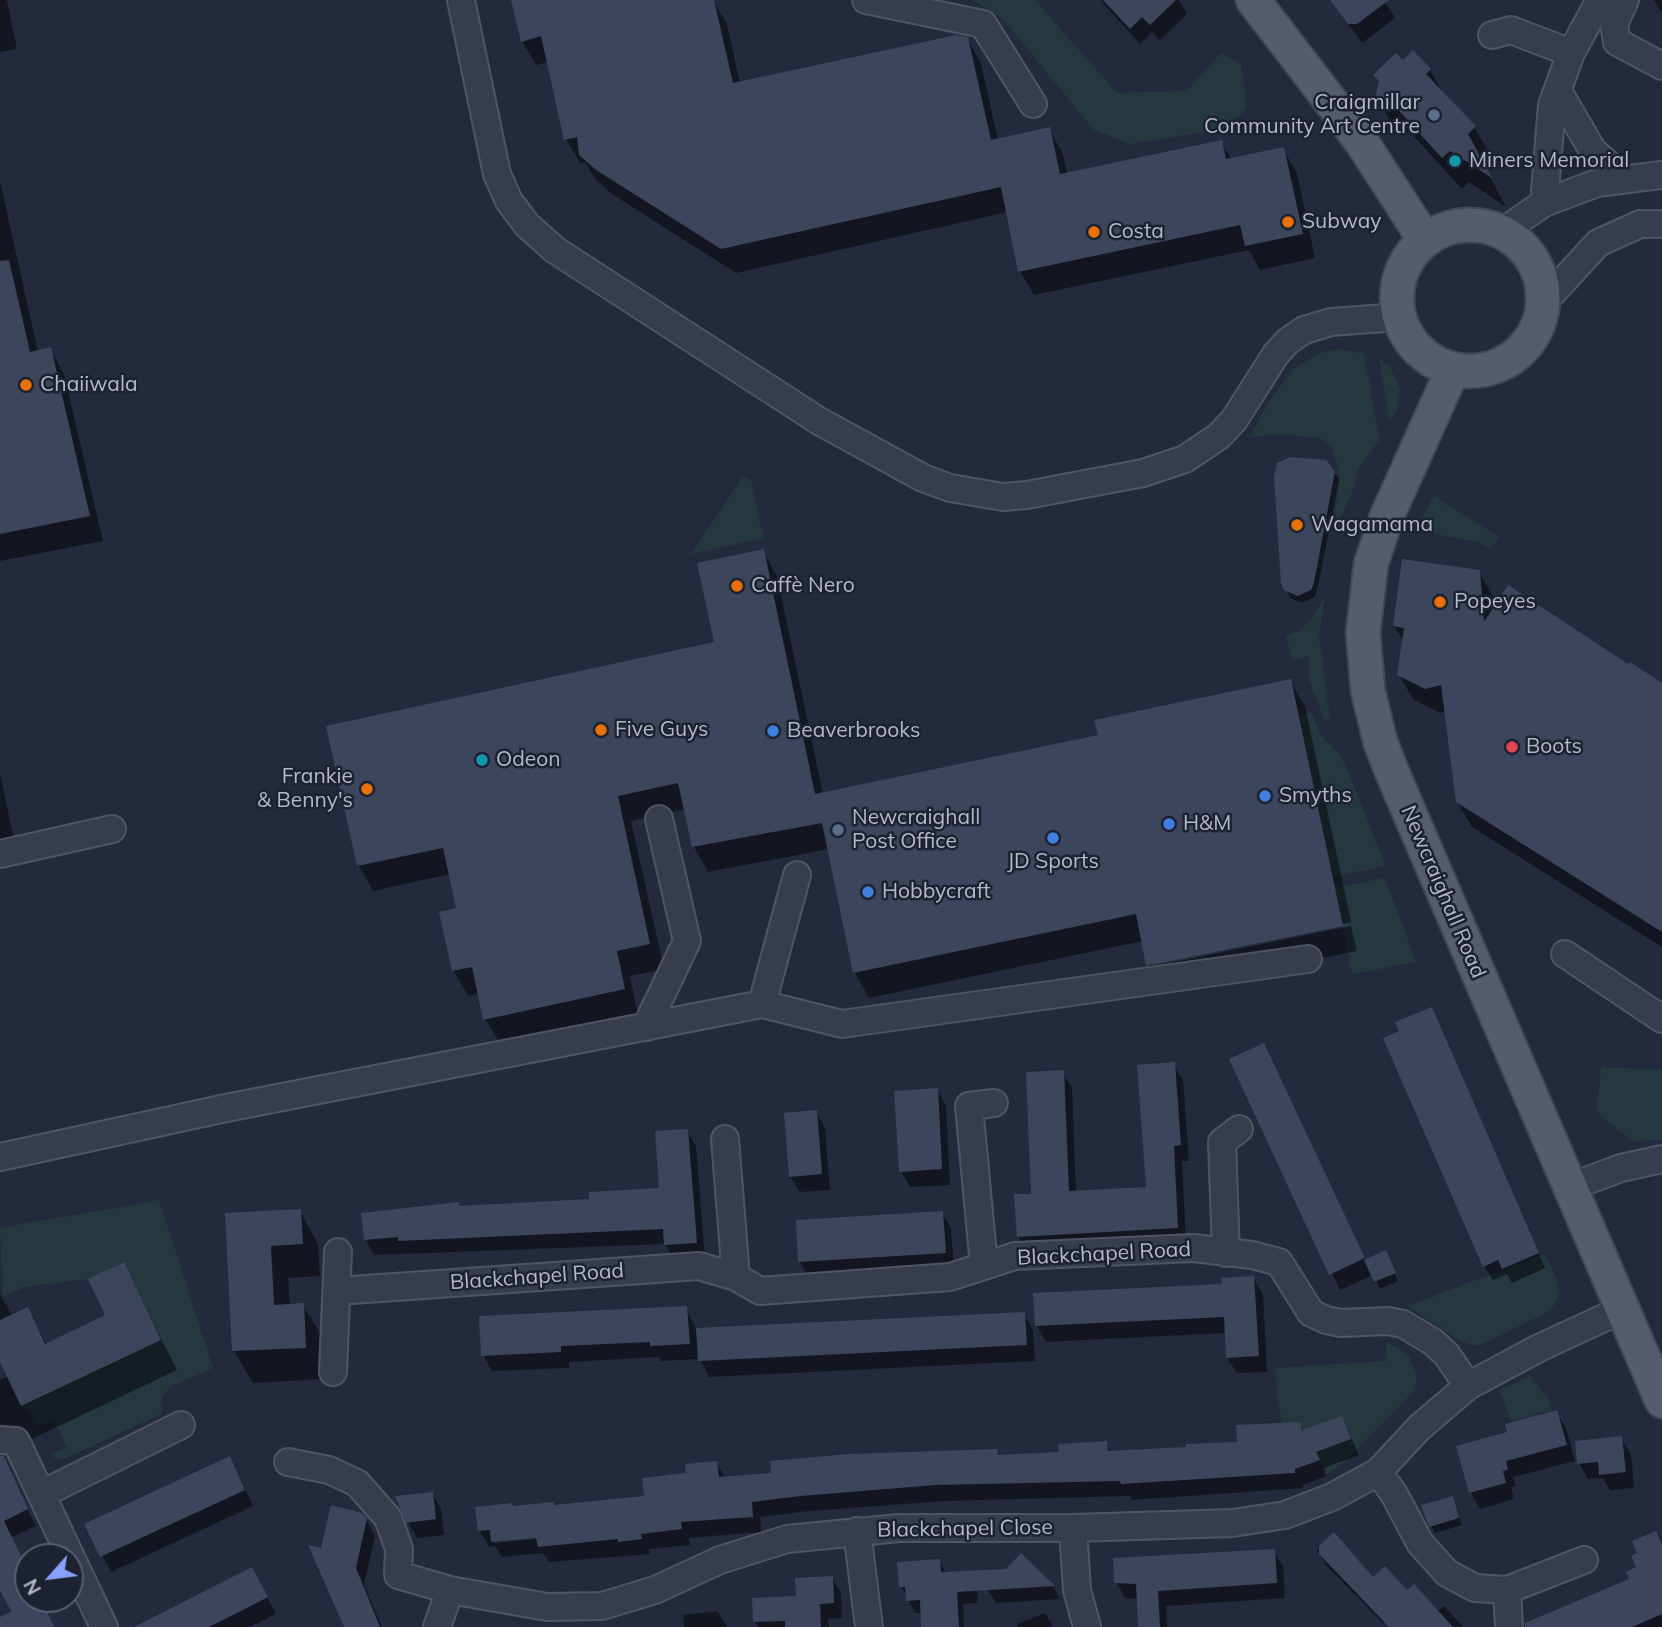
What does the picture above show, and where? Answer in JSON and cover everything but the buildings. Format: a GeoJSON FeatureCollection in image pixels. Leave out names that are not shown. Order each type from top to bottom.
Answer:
{"type":"FeatureCollection","features":[{"type":"Feature","properties":{"kind":"main road"},"geometry":{"type":"LineString","coordinates":[[1253,0],[1361,141],[1425,240]]}},
{"type":"Feature","properties":{"kind":"main road"},"geometry":{"type":"LineString","coordinates":[[1461,225],[1502,232],[1520,244],[1535,264],[1543,290],[1543,303],[1533,335],[1519,352],[1497,366],[1481,370],[1453,369],[1432,360],[1412,343],[1399,317],[1398,281],[1405,263],[1425,240],[1436,232],[1461,225]]}},
{"type":"Feature","properties":{"kind":"main road","name":"Newcraighall Road"},"geometry":{"type":"LineString","coordinates":[[1453,369],[1387,516],[1374,554],[1364,610],[1365,672],[1373,716],[1392,772],[1662,1401]]}},
{"type":"Feature","properties":{"kind":"street"},"geometry":{"type":"LineString","coordinates":[[461,0],[497,174],[509,201],[527,225],[555,250],[819,421],[923,478],[950,488],[1003,498],[1168,465],[1194,454],[1219,436],[1234,420],[1276,354],[1304,330],[1331,322],[1399,317]]}},
{"type":"Feature","properties":{"kind":"street"},"geometry":{"type":"LineString","coordinates":[[866,0],[983,24],[1032,104]]}},
{"type":"Feature","properties":{"kind":"street"},"geometry":{"type":"LineString","coordinates":[[1544,203],[1552,105],[1571,53],[1600,0]]}},
{"type":"Feature","properties":{"kind":"street"},"geometry":{"type":"LineString","coordinates":[[1625,0],[1614,24],[1617,42],[1662,66]]}},
{"type":"Feature","properties":{"kind":"street"},"geometry":{"type":"LineString","coordinates":[[1492,35],[1511,30],[1571,53]]}},
{"type":"Feature","properties":{"kind":"street"},"geometry":{"type":"LineString","coordinates":[[1558,91],[1593,151],[1625,179]]}},
{"type":"Feature","properties":{"kind":"street"},"geometry":{"type":"LineString","coordinates":[[1502,232],[1544,203],[1597,183],[1662,175]]}},
{"type":"Feature","properties":{"kind":"street"},"geometry":{"type":"LineString","coordinates":[[1543,303],[1598,243],[1640,225],[1662,223]]}},
{"type":"Feature","properties":{"kind":"street"},"geometry":{"type":"LineString","coordinates":[[646,1027],[687,941],[659,819]]}},
{"type":"Feature","properties":{"kind":"street"},"geometry":{"type":"LineString","coordinates":[[0,854],[112,829]]}},
{"type":"Feature","properties":{"kind":"street"},"geometry":{"type":"LineString","coordinates":[[762,1004],[797,875]]}},
{"type":"Feature","properties":{"kind":"street"},"geometry":{"type":"LineString","coordinates":[[1565,954],[1662,1019]]}},
{"type":"Feature","properties":{"kind":"street"},"geometry":{"type":"LineString","coordinates":[[0,1157],[226,1108],[762,1004],[842,1024],[1308,959]]}},
{"type":"Feature","properties":{"kind":"street"},"geometry":{"type":"LineString","coordinates":[[984,1266],[969,1106],[994,1103]]}},
{"type":"Feature","properties":{"kind":"street"},"geometry":{"type":"LineString","coordinates":[[1226,1254],[1222,1142],[1239,1129]]}},
{"type":"Feature","properties":{"kind":"street"},"geometry":{"type":"LineString","coordinates":[[725,1139],[736,1277]]}},
{"type":"Feature","properties":{"kind":"street"},"geometry":{"type":"LineString","coordinates":[[1570,1187],[1621,1168],[1662,1159]]}},
{"type":"Feature","properties":{"kind":"street","name":"Blackchapel Road"},"geometry":{"type":"LineString","coordinates":[[337,1291],[699,1266],[736,1277],[761,1291],[950,1277],[1015,1256],[1194,1248],[1226,1254],[1252,1255],[1279,1262],[1311,1313],[1326,1320],[1341,1323],[1388,1321],[1418,1332],[1447,1355],[1468,1386]]}},
{"type":"Feature","properties":{"kind":"street"},"geometry":{"type":"LineString","coordinates":[[333,1372],[338,1252]]}},
{"type":"Feature","properties":{"kind":"street","name":"Blackchapel Close"},"geometry":{"type":"LineString","coordinates":[[288,1462],[330,1470],[356,1483],[388,1518],[399,1549],[398,1575],[450,1590],[603,1616],[720,1560],[788,1539],[857,1531],[1233,1523],[1285,1514],[1329,1498],[1378,1472],[1419,1427],[1468,1386],[1539,1348],[1623,1309]]}},
{"type":"Feature","properties":{"kind":"street"},"geometry":{"type":"LineString","coordinates":[[42,1494],[181,1425]]}},
{"type":"Feature","properties":{"kind":"street"},"geometry":{"type":"LineString","coordinates":[[8,1440],[42,1494],[104,1627]]}},
{"type":"Feature","properties":{"kind":"street"},"geometry":{"type":"LineString","coordinates":[[1378,1472],[1394,1494],[1420,1543],[1447,1573],[1475,1588],[1507,1590],[1584,1560]]}},
{"type":"Feature","properties":{"kind":"street","name":"Blackchapel Close"},"geometry":{"type":"LineString","coordinates":[[1073,1528],[1077,1590],[1087,1627]]}},
{"type":"Feature","properties":{"kind":"street","name":"Blackchapel Close"},"geometry":{"type":"LineString","coordinates":[[857,1531],[869,1627]]}},
{"type":"Feature","properties":{"kind":"street"},"geometry":{"type":"LineString","coordinates":[[437,1627],[450,1590]]}},
{"type":"Feature","properties":{"kind":"street"},"geometry":{"type":"LineString","coordinates":[[1507,1590],[1509,1627]]}},
{"type":"Feature","properties":{"kind":"shaded area"},"geometry":{"type":"Polygon","coordinates":[[[973,0],[1035,0],[1117,93],[1187,91],[1221,53],[1241,64],[1247,108],[1226,128],[1129,144],[1093,129],[1003,19],[973,0]]]}},
{"type":"Feature","properties":{"kind":"shaded area"},"geometry":{"type":"Polygon","coordinates":[[[1337,349],[1364,353],[1379,440],[1357,471],[1352,492],[1336,530],[1332,530],[1340,477],[1333,447],[1320,438],[1280,434],[1250,437],[1264,410],[1292,370],[1318,354],[1337,349]]]}},
{"type":"Feature","properties":{"kind":"shaded area"},"geometry":{"type":"Polygon","coordinates":[[[1379,359],[1389,365],[1400,389],[1397,411],[1389,421],[1379,359]]]}},
{"type":"Feature","properties":{"kind":"shaded area"},"geometry":{"type":"Polygon","coordinates":[[[743,477],[751,480],[763,538],[691,554],[743,477]]]}},
{"type":"Feature","properties":{"kind":"shaded area"},"geometry":{"type":"Polygon","coordinates":[[[1434,496],[1499,537],[1490,549],[1478,542],[1415,530],[1434,496]]]}},
{"type":"Feature","properties":{"kind":"shaded area"},"geometry":{"type":"Polygon","coordinates":[[[1325,596],[1319,636],[1330,719],[1325,721],[1309,680],[1310,656],[1292,660],[1286,636],[1299,631],[1312,618],[1325,596]]]}},
{"type":"Feature","properties":{"kind":"shaded area"},"geometry":{"type":"Polygon","coordinates":[[[1312,713],[1321,736],[1342,757],[1386,866],[1333,877],[1298,714],[1312,713]]]}},
{"type":"Feature","properties":{"kind":"shaded area"},"geometry":{"type":"Polygon","coordinates":[[[1385,878],[1416,962],[1352,974],[1335,888],[1385,878]]]}},
{"type":"Feature","properties":{"kind":"shaded area"},"geometry":{"type":"Polygon","coordinates":[[[1601,1067],[1662,1070],[1662,1140],[1631,1141],[1597,1112],[1601,1067]]]}},
{"type":"Feature","properties":{"kind":"shaded area"},"geometry":{"type":"Polygon","coordinates":[[[159,1200],[213,1368],[172,1386],[162,1396],[161,1414],[62,1460],[55,1458],[51,1455],[67,1447],[54,1420],[37,1427],[29,1410],[21,1406],[161,1339],[124,1262],[88,1279],[24,1287],[3,1297],[0,1228],[159,1200]]]}},
{"type":"Feature","properties":{"kind":"shaded area"},"geometry":{"type":"Polygon","coordinates":[[[1545,1254],[1557,1280],[1559,1297],[1550,1311],[1487,1342],[1476,1346],[1461,1341],[1407,1306],[1545,1254]]]}},
{"type":"Feature","properties":{"kind":"shaded area"},"geometry":{"type":"Polygon","coordinates":[[[1386,1343],[1409,1356],[1417,1379],[1414,1391],[1346,1461],[1325,1476],[1320,1460],[1311,1463],[1303,1443],[1283,1438],[1275,1368],[1386,1361],[1386,1343]]]}},
{"type":"Feature","properties":{"kind":"shaded area"},"geometry":{"type":"Polygon","coordinates":[[[1530,1376],[1548,1398],[1552,1410],[1511,1421],[1500,1390],[1530,1376]]]}},
{"type":"Feature","properties":{"kind":"place","name":"Craigmillar Community Art Centre"},"geometry":{"type":"Point","coordinates":[1434,115]}},
{"type":"Feature","properties":{"kind":"place","name":"Miners Memorial"},"geometry":{"type":"Point","coordinates":[1455,161]}},
{"type":"Feature","properties":{"kind":"place","name":"Subway"},"geometry":{"type":"Point","coordinates":[1288,222]}},
{"type":"Feature","properties":{"kind":"place","name":"Costa"},"geometry":{"type":"Point","coordinates":[1094,232]}},
{"type":"Feature","properties":{"kind":"place","name":"Chaiiwala"},"geometry":{"type":"Point","coordinates":[26,385]}},
{"type":"Feature","properties":{"kind":"place","name":"Wagamama"},"geometry":{"type":"Point","coordinates":[1297,525]}},
{"type":"Feature","properties":{"kind":"place","name":"Caffè Nero"},"geometry":{"type":"Point","coordinates":[737,586]}},
{"type":"Feature","properties":{"kind":"place","name":"Popeyes"},"geometry":{"type":"Point","coordinates":[1440,602]}},
{"type":"Feature","properties":{"kind":"place","name":"Five Guys"},"geometry":{"type":"Point","coordinates":[601,730]}},
{"type":"Feature","properties":{"kind":"place","name":"Beaverbrooks"},"geometry":{"type":"Point","coordinates":[773,731]}},
{"type":"Feature","properties":{"kind":"place","name":"Boots"},"geometry":{"type":"Point","coordinates":[1512,747]}},
{"type":"Feature","properties":{"kind":"place","name":"Odeon"},"geometry":{"type":"Point","coordinates":[482,760]}},
{"type":"Feature","properties":{"kind":"place","name":"Frankie & Benny's"},"geometry":{"type":"Point","coordinates":[367,789]}},
{"type":"Feature","properties":{"kind":"place","name":"Smyths"},"geometry":{"type":"Point","coordinates":[1265,796]}},
{"type":"Feature","properties":{"kind":"place","name":"H&M"},"geometry":{"type":"Point","coordinates":[1169,824]}},
{"type":"Feature","properties":{"kind":"place","name":"Newcraighall Post Office"},"geometry":{"type":"Point","coordinates":[838,830]}},
{"type":"Feature","properties":{"kind":"place","name":"JD Sports"},"geometry":{"type":"Point","coordinates":[1053,838]}},
{"type":"Feature","properties":{"kind":"place","name":"Hobbycraft"},"geometry":{"type":"Point","coordinates":[868,892]}}]}
